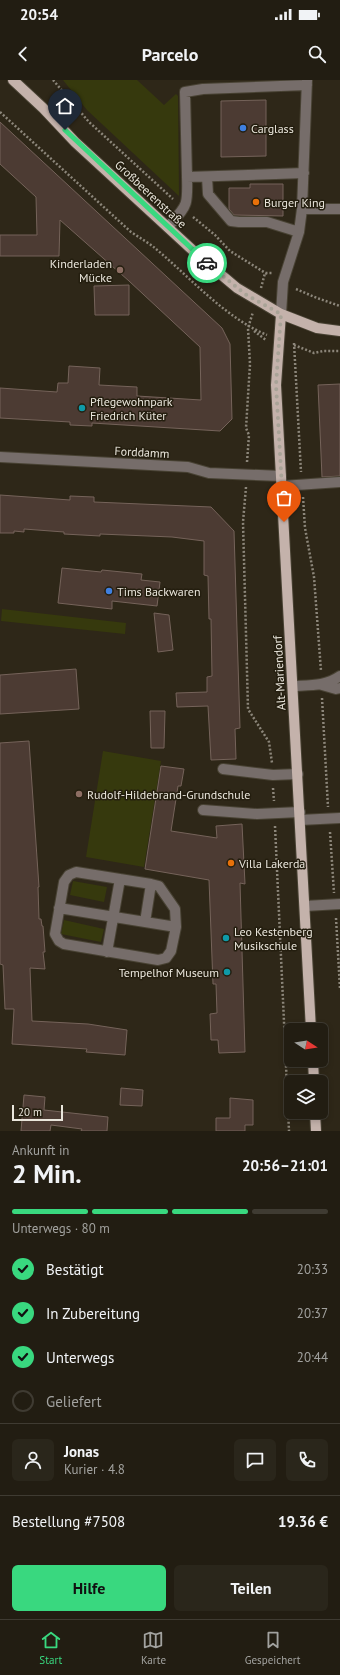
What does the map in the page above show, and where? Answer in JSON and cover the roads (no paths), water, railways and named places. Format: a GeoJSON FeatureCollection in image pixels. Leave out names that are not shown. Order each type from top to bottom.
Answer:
{"type":"FeatureCollection","features":[{"type":"Feature","properties":{"kind":"main road","name":"Großbeerenstraße"},"geometry":{"type":"LineString","coordinates":[[13,80],[43,108],[75,142],[200,257],[237,288],[281,314],[317,328],[340,331]]}},
{"type":"Feature","properties":{"kind":"main road","name":"Alt-Mariendorf"},"geometry":{"type":"LineString","coordinates":[[281,314],[276,385],[311,1023]]}},
{"type":"Feature","properties":{"kind":"main road"},"geometry":{"type":"LineString","coordinates":[[315,1119],[316,1131]]}},
{"type":"Feature","properties":{"kind":"street"},"geometry":{"type":"LineString","coordinates":[[168,227],[186,206],[185,92],[203,88],[307,82],[302,209],[299,232],[284,282],[281,314]]}},
{"type":"Feature","properties":{"kind":"street"},"geometry":{"type":"LineString","coordinates":[[186,177],[304,173]]}},
{"type":"Feature","properties":{"kind":"street"},"geometry":{"type":"LineString","coordinates":[[207,176],[208,194],[231,221],[267,222],[299,232]]}},
{"type":"Feature","properties":{"kind":"street"},"geometry":{"type":"LineString","coordinates":[[302,209],[340,209]]}},
{"type":"Feature","properties":{"kind":"street","name":"Forddamm"},"geometry":{"type":"LineString","coordinates":[[0,457],[188,467],[209,473],[281,481],[302,485],[340,482]]}},
{"type":"Feature","properties":{"kind":"street"},"geometry":{"type":"LineString","coordinates":[[322,684],[340,676]]}},
{"type":"Feature","properties":{"kind":"street"},"geometry":{"type":"LineString","coordinates":[[293,686],[322,684],[340,688]]}},
{"type":"Feature","properties":{"kind":"street"},"geometry":{"type":"LineString","coordinates":[[223,769],[273,775],[298,774]]}},
{"type":"Feature","properties":{"kind":"street"},"geometry":{"type":"LineString","coordinates":[[203,810],[340,818]]}},
{"type":"Feature","properties":{"kind":"street"},"geometry":{"type":"LineString","coordinates":[[76,872],[151,884],[160,886],[175,909],[176,927],[172,951],[166,958],[158,960],[107,952],[64,944],[59,941],[56,934],[56,927],[64,882],[69,875],[76,872]]}},
{"type":"Feature","properties":{"kind":"street"},"geometry":{"type":"LineString","coordinates":[[107,952],[120,879]]}},
{"type":"Feature","properties":{"kind":"street"},"geometry":{"type":"LineString","coordinates":[[145,922],[151,884]]}},
{"type":"Feature","properties":{"kind":"street"},"geometry":{"type":"LineString","coordinates":[[305,906],[336,904]]}},
{"type":"Feature","properties":{"kind":"street"},"geometry":{"type":"LineString","coordinates":[[59,908],[176,927]]}},
{"type":"Feature","properties":{"kind":"place","name":"Carglass"},"geometry":{"type":"Point","coordinates":[243,128]}},
{"type":"Feature","properties":{"kind":"place","name":"Burger King"},"geometry":{"type":"Point","coordinates":[256,202]}},
{"type":"Feature","properties":{"kind":"place","name":"Kinderladen Mücke"},"geometry":{"type":"Point","coordinates":[120,270]}},
{"type":"Feature","properties":{"kind":"place","name":"Pflegewohnpark Friedrich Küter"},"geometry":{"type":"Point","coordinates":[82,408]}},
{"type":"Feature","properties":{"kind":"place","name":"Tims Backwaren"},"geometry":{"type":"Point","coordinates":[109,591]}},
{"type":"Feature","properties":{"kind":"place","name":"Rudolf-Hildebrand-Grundschule"},"geometry":{"type":"Point","coordinates":[79,794]}},
{"type":"Feature","properties":{"kind":"place","name":"Villa Lakerda"},"geometry":{"type":"Point","coordinates":[231,863]}},
{"type":"Feature","properties":{"kind":"place","name":"Leo Kestenberg Musikschule"},"geometry":{"type":"Point","coordinates":[226,938]}},
{"type":"Feature","properties":{"kind":"place","name":"Tempelhof Museum"},"geometry":{"type":"Point","coordinates":[227,972]}}]}
